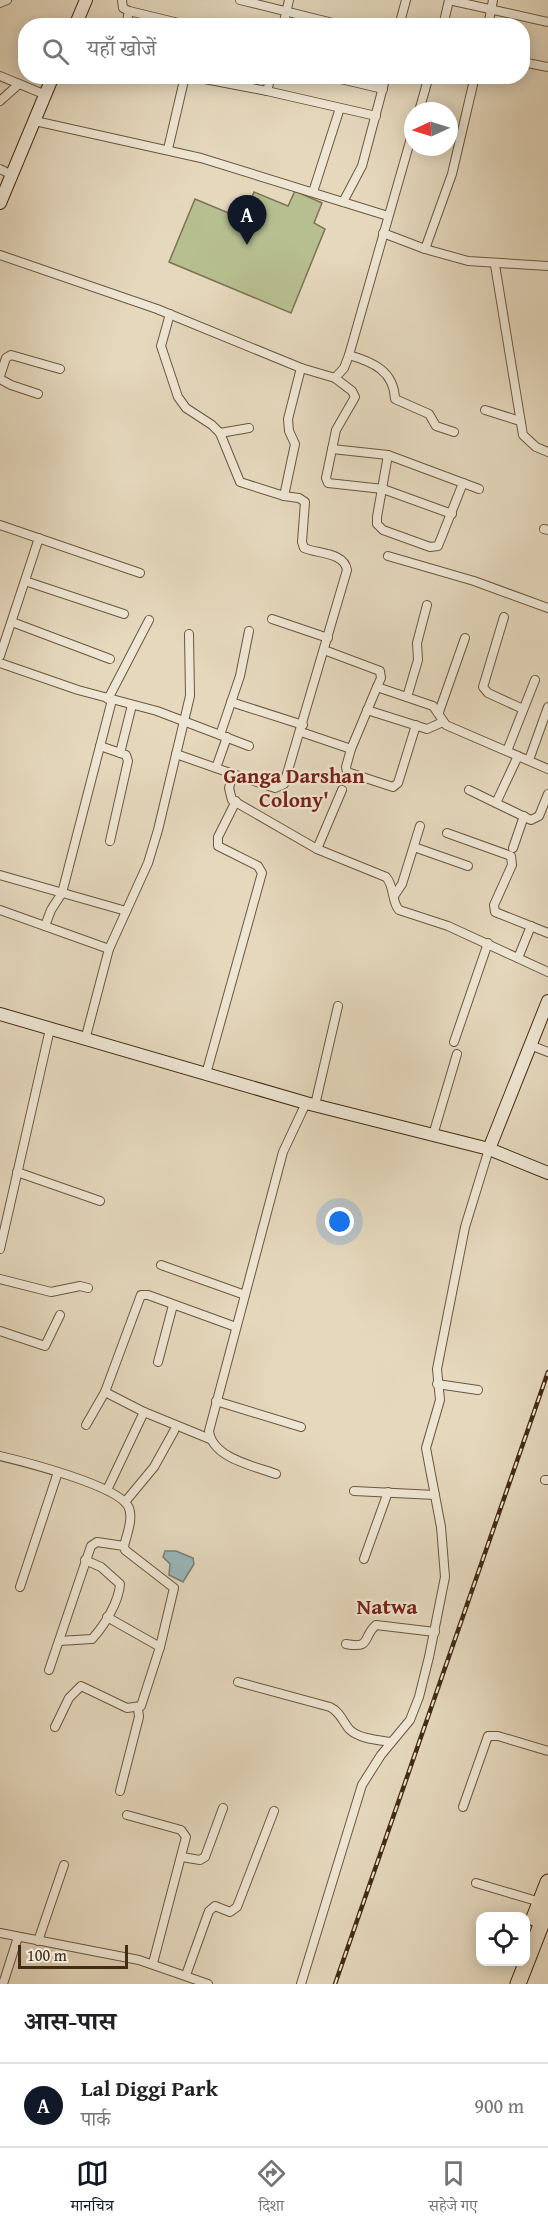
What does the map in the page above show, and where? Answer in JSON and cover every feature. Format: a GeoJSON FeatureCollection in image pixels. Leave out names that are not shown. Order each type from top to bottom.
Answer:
{"type":"FeatureCollection","features":[{"type":"Feature","properties":{"kind":"highway"},"geometry":{"type":"LineString","coordinates":[[518,1984],[544,1905],[548,1882]]}},
{"type":"Feature","properties":{"kind":"highway"},"geometry":{"type":"LineString","coordinates":[[530,1931],[544,1905]]}},
{"type":"Feature","properties":{"kind":"highway"},"geometry":{"type":"LineString","coordinates":[[508,1984],[515,1966]]}},
{"type":"Feature","properties":{"kind":"street"},"geometry":{"type":"LineString","coordinates":[[0,3],[7,0]]}},
{"type":"Feature","properties":{"kind":"street"},"geometry":{"type":"LineString","coordinates":[[78,18],[86,0]]}},
{"type":"Feature","properties":{"kind":"street"},"geometry":{"type":"LineString","coordinates":[[122,0],[123,8],[160,18]]}},
{"type":"Feature","properties":{"kind":"street"},"geometry":{"type":"LineString","coordinates":[[240,0],[314,18]]}},
{"type":"Feature","properties":{"kind":"street"},"geometry":{"type":"LineString","coordinates":[[285,18],[289,0]]}},
{"type":"Feature","properties":{"kind":"street"},"geometry":{"type":"LineString","coordinates":[[401,18],[406,0]]}},
{"type":"Feature","properties":{"kind":"street"},"geometry":{"type":"LineString","coordinates":[[445,18],[449,0],[548,22]]}},
{"type":"Feature","properties":{"kind":"street"},"geometry":{"type":"LineString","coordinates":[[489,18],[494,0]]}},
{"type":"Feature","properties":{"kind":"street"},"geometry":{"type":"LineString","coordinates":[[128,18],[129,10]]}},
{"type":"Feature","properties":{"kind":"street"},"geometry":{"type":"LineString","coordinates":[[530,64],[548,67]]}},
{"type":"Feature","properties":{"kind":"street"},"geometry":{"type":"LineString","coordinates":[[0,76],[18,84]]}},
{"type":"Feature","properties":{"kind":"street"},"geometry":{"type":"LineString","coordinates":[[0,101],[19,84],[46,95]]}},
{"type":"Feature","properties":{"kind":"street"},"geometry":{"type":"LineString","coordinates":[[0,203],[51,84]]}},
{"type":"Feature","properties":{"kind":"street"},"geometry":{"type":"LineString","coordinates":[[168,149],[185,84]]}},
{"type":"Feature","properties":{"kind":"street"},"geometry":{"type":"LineString","coordinates":[[230,84],[376,116]]}},
{"type":"Feature","properties":{"kind":"street"},"geometry":{"type":"LineString","coordinates":[[267,91],[269,84]]}},
{"type":"Feature","properties":{"kind":"street"},"geometry":{"type":"LineString","coordinates":[[362,84],[383,89]]}},
{"type":"Feature","properties":{"kind":"street"},"geometry":{"type":"LineString","coordinates":[[343,202],[362,166],[384,84]]}},
{"type":"Feature","properties":{"kind":"street"},"geometry":{"type":"LineString","coordinates":[[422,102],[427,84]]}},
{"type":"Feature","properties":{"kind":"street"},"geometry":{"type":"LineString","coordinates":[[425,249],[452,174],[473,84]]}},
{"type":"Feature","properties":{"kind":"street"},"geometry":{"type":"LineString","coordinates":[[313,192],[340,108]]}},
{"type":"Feature","properties":{"kind":"street"},"geometry":{"type":"LineString","coordinates":[[35,121],[168,149],[388,216]]}},
{"type":"Feature","properties":{"kind":"street"},"geometry":{"type":"LineString","coordinates":[[334,378],[344,368],[349,355],[406,156]]}},
{"type":"Feature","properties":{"kind":"street"},"geometry":{"type":"LineString","coordinates":[[0,169],[12,175]]}},
{"type":"Feature","properties":{"kind":"street"},"geometry":{"type":"LineString","coordinates":[[383,233],[425,249],[468,261],[495,265],[548,267]]}},
{"type":"Feature","properties":{"kind":"street"},"geometry":{"type":"LineString","coordinates":[[0,255],[170,314],[301,368],[334,378],[352,391],[355,397],[336,430],[326,478],[328,483],[383,489],[452,514]]}},
{"type":"Feature","properties":{"kind":"street"},"geometry":{"type":"LineString","coordinates":[[495,265],[520,421],[524,435],[529,442],[548,452]]}},
{"type":"Feature","properties":{"kind":"street"},"geometry":{"type":"LineString","coordinates":[[170,314],[161,346],[178,397],[186,408],[220,433],[240,482],[298,498],[304,502],[302,542],[304,548],[339,557],[346,565],[328,638],[284,784],[279,789],[176,754]]}},
{"type":"Feature","properties":{"kind":"street"},"geometry":{"type":"LineString","coordinates":[[38,394],[11,386],[0,377],[6,358],[11,355],[60,369]]}},
{"type":"Feature","properties":{"kind":"street"},"geometry":{"type":"LineString","coordinates":[[349,355],[379,366],[394,384],[395,399],[429,414],[436,426],[454,432]]}},
{"type":"Feature","properties":{"kind":"street"},"geometry":{"type":"LineString","coordinates":[[284,496],[296,444],[289,431],[288,419],[301,368]]}},
{"type":"Feature","properties":{"kind":"street"},"geometry":{"type":"LineString","coordinates":[[484,410],[520,421]]}},
{"type":"Feature","properties":{"kind":"street"},"geometry":{"type":"LineString","coordinates":[[220,433],[249,428]]}},
{"type":"Feature","properties":{"kind":"street"},"geometry":{"type":"LineString","coordinates":[[332,449],[388,455],[479,489]]}},
{"type":"Feature","properties":{"kind":"street"},"geometry":{"type":"LineString","coordinates":[[388,455],[377,524],[383,530],[430,547],[438,546],[463,483]]}},
{"type":"Feature","properties":{"kind":"street"},"geometry":{"type":"LineString","coordinates":[[0,525],[140,573]]}},
{"type":"Feature","properties":{"kind":"street"},"geometry":{"type":"LineString","coordinates":[[0,656],[39,538]]}},
{"type":"Feature","properties":{"kind":"street"},"geometry":{"type":"LineString","coordinates":[[388,556],[474,581],[548,609]]}},
{"type":"Feature","properties":{"kind":"street"},"geometry":{"type":"LineString","coordinates":[[25,581],[124,614]]}},
{"type":"Feature","properties":{"kind":"street"},"geometry":{"type":"LineString","coordinates":[[407,697],[418,660],[417,643],[427,605]]}},
{"type":"Feature","properties":{"kind":"street"},"geometry":{"type":"LineString","coordinates":[[504,617],[483,687],[488,693],[524,709]]}},
{"type":"Feature","properties":{"kind":"street"},"geometry":{"type":"LineString","coordinates":[[272,619],[328,638]]}},
{"type":"Feature","properties":{"kind":"street"},"geometry":{"type":"LineString","coordinates":[[45,926],[51,910],[62,893],[110,699],[149,620]]}},
{"type":"Feature","properties":{"kind":"street"},"geometry":{"type":"LineString","coordinates":[[12,622],[110,659]]}},
{"type":"Feature","properties":{"kind":"street"},"geometry":{"type":"LineString","coordinates":[[216,768],[249,631]]}},
{"type":"Feature","properties":{"kind":"street"},"geometry":{"type":"LineString","coordinates":[[85,1040],[109,950],[154,846],[191,688],[189,634]]}},
{"type":"Feature","properties":{"kind":"street"},"geometry":{"type":"LineString","coordinates":[[439,712],[465,638]]}},
{"type":"Feature","properties":{"kind":"street"},"geometry":{"type":"LineString","coordinates":[[324,650],[380,671],[381,678],[351,749],[346,767],[347,772],[393,787],[398,783],[417,725]]}},
{"type":"Feature","properties":{"kind":"street"},"geometry":{"type":"LineString","coordinates":[[0,663],[184,721],[249,746]]}},
{"type":"Feature","properties":{"kind":"street"},"geometry":{"type":"LineString","coordinates":[[507,751],[535,680]]}},
{"type":"Feature","properties":{"kind":"street"},"geometry":{"type":"LineString","coordinates":[[377,687],[433,706],[439,712],[443,722],[548,769]]}},
{"type":"Feature","properties":{"kind":"street"},"geometry":{"type":"LineString","coordinates":[[231,702],[351,749]]}},
{"type":"Feature","properties":{"kind":"street"},"geometry":{"type":"LineString","coordinates":[[120,753],[132,705]]}},
{"type":"Feature","properties":{"kind":"street"},"geometry":{"type":"LineString","coordinates":[[529,760],[548,707]]}},
{"type":"Feature","properties":{"kind":"street"},"geometry":{"type":"LineString","coordinates":[[367,710],[431,728],[443,722]]}},
{"type":"Feature","properties":{"kind":"street"},"geometry":{"type":"LineString","coordinates":[[100,746],[126,755],[128,761],[110,841]]}},
{"type":"Feature","properties":{"kind":"street"},"geometry":{"type":"LineString","coordinates":[[496,803],[518,756]]}},
{"type":"Feature","properties":{"kind":"street"},"geometry":{"type":"LineString","coordinates":[[233,774],[229,791],[236,801],[316,849],[386,877],[393,887],[396,907],[403,913],[448,926],[548,972]]}},
{"type":"Feature","properties":{"kind":"street"},"geometry":{"type":"LineString","coordinates":[[316,849],[342,790]]}},
{"type":"Feature","properties":{"kind":"street"},"geometry":{"type":"LineString","coordinates":[[469,790],[531,820],[538,819],[548,794]]}},
{"type":"Feature","properties":{"kind":"street"},"geometry":{"type":"LineString","coordinates":[[206,1074],[262,873],[258,866],[221,849],[217,842],[236,801]]}},
{"type":"Feature","properties":{"kind":"street"},"geometry":{"type":"LineString","coordinates":[[513,848],[524,816]]}},
{"type":"Feature","properties":{"kind":"street"},"geometry":{"type":"LineString","coordinates":[[394,896],[402,884],[420,826]]}},
{"type":"Feature","properties":{"kind":"street"},"geometry":{"type":"LineString","coordinates":[[447,833],[511,856],[512,865],[494,910],[497,914],[548,933]]}},
{"type":"Feature","properties":{"kind":"street"},"geometry":{"type":"LineString","coordinates":[[414,847],[468,866]]}},
{"type":"Feature","properties":{"kind":"street"},"geometry":{"type":"LineString","coordinates":[[0,875],[126,911]]}},
{"type":"Feature","properties":{"kind":"street"},"geometry":{"type":"LineString","coordinates":[[0,910],[109,950]]}},
{"type":"Feature","properties":{"kind":"street"},"geometry":{"type":"LineString","coordinates":[[518,958],[531,926]]}},
{"type":"Feature","properties":{"kind":"street"},"geometry":{"type":"LineString","coordinates":[[454,1042],[488,943]]}},
{"type":"Feature","properties":{"kind":"street"},"geometry":{"type":"LineString","coordinates":[[210,1439],[216,1401],[283,1152],[310,1104],[338,1006]]}},
{"type":"Feature","properties":{"kind":"street"},"geometry":{"type":"LineString","coordinates":[[301,1984],[356,1800],[371,1769],[415,1709],[435,1632],[445,1577],[441,1527],[426,1448],[440,1400],[437,1369],[465,1227],[489,1149],[547,1008]]}},
{"type":"Feature","properties":{"kind":"street"},"geometry":{"type":"LineString","coordinates":[[0,1014],[310,1104],[489,1149],[548,1173]]}},
{"type":"Feature","properties":{"kind":"street"},"geometry":{"type":"LineString","coordinates":[[0,1249],[50,1029]]}},
{"type":"Feature","properties":{"kind":"street"},"geometry":{"type":"LineString","coordinates":[[530,1045],[548,1052]]}},
{"type":"Feature","properties":{"kind":"street"},"geometry":{"type":"LineString","coordinates":[[433,1135],[457,1054]]}},
{"type":"Feature","properties":{"kind":"street"},"geometry":{"type":"LineString","coordinates":[[18,1172],[100,1201]]}},
{"type":"Feature","properties":{"kind":"street"},"geometry":{"type":"LineString","coordinates":[[161,1265],[245,1295]]}},
{"type":"Feature","properties":{"kind":"street"},"geometry":{"type":"LineString","coordinates":[[0,1279],[51,1292],[80,1286],[88,1288]]}},
{"type":"Feature","properties":{"kind":"street"},"geometry":{"type":"LineString","coordinates":[[86,1425],[105,1392],[141,1295],[148,1295],[236,1327]]}},
{"type":"Feature","properties":{"kind":"street"},"geometry":{"type":"LineString","coordinates":[[158,1362],[172,1305]]}},
{"type":"Feature","properties":{"kind":"street"},"geometry":{"type":"LineString","coordinates":[[0,1331],[45,1346],[60,1315]]}},
{"type":"Feature","properties":{"kind":"street"},"geometry":{"type":"LineString","coordinates":[[437,1383],[478,1390]]}},
{"type":"Feature","properties":{"kind":"street"},"geometry":{"type":"LineString","coordinates":[[105,1392],[144,1412],[210,1439],[219,1450],[276,1474]]}},
{"type":"Feature","properties":{"kind":"street"},"geometry":{"type":"LineString","coordinates":[[216,1401],[301,1427]]}},
{"type":"Feature","properties":{"kind":"street"},"geometry":{"type":"LineString","coordinates":[[107,1490],[144,1412]]}},
{"type":"Feature","properties":{"kind":"street"},"geometry":{"type":"LineString","coordinates":[[125,1502],[149,1474],[174,1431]]}},
{"type":"Feature","properties":{"kind":"street"},"geometry":{"type":"LineString","coordinates":[[0,1456],[58,1472],[107,1490],[125,1502],[130,1514],[124,1546]]}},
{"type":"Feature","properties":{"kind":"street"},"geometry":{"type":"LineString","coordinates":[[20,1587],[58,1472]]}},
{"type":"Feature","properties":{"kind":"street"},"geometry":{"type":"LineString","coordinates":[[354,1491],[435,1495]]}},
{"type":"Feature","properties":{"kind":"street"},"geometry":{"type":"LineString","coordinates":[[364,1559],[388,1492]]}},
{"type":"Feature","properties":{"kind":"street"},"geometry":{"type":"LineString","coordinates":[[49,1670],[85,1560],[93,1543],[124,1546],[134,1559],[174,1588],[160,1647],[143,1702],[138,1708],[139,1717],[120,1791]]}},
{"type":"Feature","properties":{"kind":"street"},"geometry":{"type":"LineString","coordinates":[[59,1641],[92,1639],[107,1617],[120,1584],[101,1567],[85,1560]]}},
{"type":"Feature","properties":{"kind":"street"},"geometry":{"type":"LineString","coordinates":[[107,1617],[160,1647]]}},
{"type":"Feature","properties":{"kind":"street"},"geometry":{"type":"LineString","coordinates":[[346,1644],[365,1643],[376,1625],[435,1632]]}},
{"type":"Feature","properties":{"kind":"street"},"geometry":{"type":"LineString","coordinates":[[238,1682],[330,1707],[340,1714],[351,1731],[364,1737],[391,1742]]}},
{"type":"Feature","properties":{"kind":"street"},"geometry":{"type":"LineString","coordinates":[[55,1727],[69,1698],[81,1686],[127,1708],[138,1708]]}},
{"type":"Feature","properties":{"kind":"street"},"geometry":{"type":"LineString","coordinates":[[463,1807],[488,1736],[498,1736],[548,1751]]}},
{"type":"Feature","properties":{"kind":"street"},"geometry":{"type":"LineString","coordinates":[[182,1857],[200,1860],[205,1857],[223,1808]]}},
{"type":"Feature","properties":{"kind":"street"},"geometry":{"type":"LineString","coordinates":[[186,1975],[209,1911],[214,1906],[230,1912],[237,1907],[274,1811]]}},
{"type":"Feature","properties":{"kind":"street"},"geometry":{"type":"LineString","coordinates":[[127,1815],[185,1833],[186,1843],[153,1963]]}},
{"type":"Feature","properties":{"kind":"street"},"geometry":{"type":"LineString","coordinates":[[38,1941],[64,1865]]}},
{"type":"Feature","properties":{"kind":"street"},"geometry":{"type":"LineString","coordinates":[[476,1883],[544,1905]]}},
{"type":"Feature","properties":{"kind":"street"},"geometry":{"type":"LineString","coordinates":[[0,1933],[153,1963],[208,1984]]}},
{"type":"Feature","properties":{"kind":"street"},"geometry":{"type":"LineString","coordinates":[[3,1984],[18,1937]]}},
{"type":"Feature","properties":{"kind":"green space"},"geometry":{"type":"Polygon","coordinates":[[[295,191],[322,203],[314,223],[325,229],[291,313],[169,262],[195,199],[243,219],[254,192],[288,206],[295,191]]]}},
{"type":"Feature","properties":{"kind":"water"},"geometry":{"type":"Polygon","coordinates":[[[165,1551],[176,1551],[193,1558],[194,1564],[183,1582],[169,1575],[170,1564],[163,1557],[165,1551]]]}},
{"type":"Feature","properties":{"kind":"railway"},"geometry":{"type":"LineString","coordinates":[[335,1984],[548,1372]]}},
{"type":"Feature","properties":{"kind":"place","name":"Lal Diggi Park"},"geometry":{"type":"Point","coordinates":[247,245]}},
{"type":"Feature","properties":{"kind":"district","name":"Ganga Darshan Colony'"},"geometry":{"type":"Point","coordinates":[294,788]}},
{"type":"Feature","properties":{"kind":"district","name":"Natwa"},"geometry":{"type":"Point","coordinates":[387,1606]}}]}
